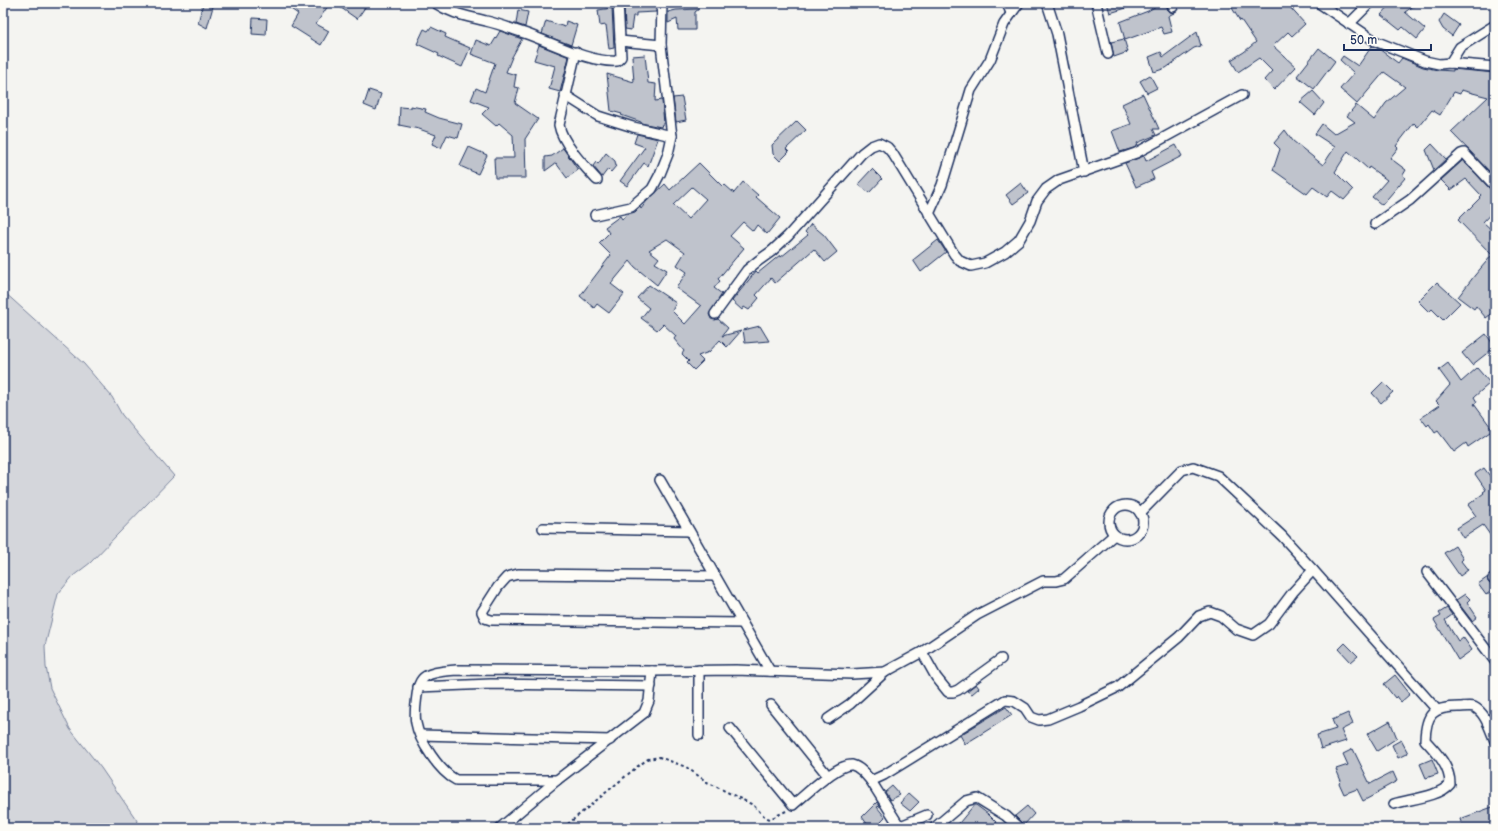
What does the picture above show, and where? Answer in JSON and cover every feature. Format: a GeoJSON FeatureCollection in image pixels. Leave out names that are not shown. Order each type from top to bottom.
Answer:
{"type":"FeatureCollection","features":[{"type":"Feature","properties":{"kind":"street"},"geometry":{"type":"LineString","coordinates":[[435,3],[460,16],[487,21],[602,60],[617,61],[621,57],[618,3]]}},
{"type":"Feature","properties":{"kind":"street"},"geometry":{"type":"LineString","coordinates":[[595,215],[631,207],[652,189],[668,154],[672,136],[661,45],[662,3]]}},
{"type":"Feature","properties":{"kind":"street"},"geometry":{"type":"LineString","coordinates":[[929,214],[942,185],[971,90],[990,60],[1004,24],[1009,6],[1019,3]]}},
{"type":"Feature","properties":{"kind":"street"},"geometry":{"type":"LineString","coordinates":[[1047,3],[1057,34],[1084,172]]}},
{"type":"Feature","properties":{"kind":"street"},"geometry":{"type":"LineString","coordinates":[[1096,3],[1108,54]]}},
{"type":"Feature","properties":{"kind":"street"},"geometry":{"type":"LineString","coordinates":[[1319,3],[1375,41],[1407,55],[1439,64],[1450,62],[1495,67]]}},
{"type":"Feature","properties":{"kind":"street"},"geometry":{"type":"LineString","coordinates":[[1349,24],[1370,3]]}},
{"type":"Feature","properties":{"kind":"street"},"geometry":{"type":"LineString","coordinates":[[1450,62],[1460,47],[1495,25]]}},
{"type":"Feature","properties":{"kind":"street"},"geometry":{"type":"LineString","coordinates":[[620,41],[661,45]]}},
{"type":"Feature","properties":{"kind":"street"},"geometry":{"type":"LineString","coordinates":[[576,52],[559,125],[560,133],[582,163],[597,180]]}},
{"type":"Feature","properties":{"kind":"street"},"geometry":{"type":"LineString","coordinates":[[565,95],[598,116],[633,127],[672,136]]}},
{"type":"Feature","properties":{"kind":"street"},"geometry":{"type":"LineString","coordinates":[[715,314],[747,270],[758,260],[772,252],[788,236],[871,146],[879,143],[887,147],[893,154],[954,254],[960,261],[971,266],[985,263],[1005,252],[1019,240],[1030,221],[1037,201],[1046,189],[1059,180],[1136,153],[1242,95]]}},
{"type":"Feature","properties":{"kind":"street"},"geometry":{"type":"LineString","coordinates":[[1375,224],[1410,200],[1464,152],[1495,186]]}},
{"type":"Feature","properties":{"kind":"street"},"geometry":{"type":"LineString","coordinates":[[1140,513],[1182,470],[1193,467],[1218,476],[1282,536],[1438,710]]}},
{"type":"Feature","properties":{"kind":"street"},"geometry":{"type":"LineString","coordinates":[[660,480],[770,671]]}},
{"type":"Feature","properties":{"kind":"street"},"geometry":{"type":"LineString","coordinates":[[1126,505],[1134,508],[1140,513],[1143,523],[1140,532],[1132,538],[1122,539],[1114,535],[1109,524],[1112,512],[1118,507],[1126,505]]}},
{"type":"Feature","properties":{"kind":"street"},"geometry":{"type":"LineString","coordinates":[[543,528],[689,531]]}},
{"type":"Feature","properties":{"kind":"street"},"geometry":{"type":"LineString","coordinates":[[828,718],[850,704],[885,672],[922,652],[977,615],[1043,581],[1056,581],[1064,579],[1114,535]]}},
{"type":"Feature","properties":{"kind":"street"},"geometry":{"type":"LineString","coordinates":[[872,781],[1005,700],[1014,701],[1025,708],[1031,717],[1039,720],[1048,720],[1118,688],[1179,637],[1199,616],[1210,612],[1221,616],[1236,629],[1253,635],[1269,624],[1293,592],[1313,570]]}},
{"type":"Feature","properties":{"kind":"street"},"geometry":{"type":"LineString","coordinates":[[1427,572],[1495,661]]}},
{"type":"Feature","properties":{"kind":"street"},"geometry":{"type":"LineString","coordinates":[[715,576],[518,574],[507,577],[498,587],[482,612],[485,618],[491,620],[742,623]]}},
{"type":"Feature","properties":{"kind":"street"},"geometry":{"type":"LineString","coordinates":[[922,652],[936,677],[948,692],[958,690],[1001,659]]}},
{"type":"Feature","properties":{"kind":"street"},"geometry":{"type":"LineString","coordinates":[[557,780],[456,780],[449,776],[424,745],[416,724],[415,707],[420,681],[426,676],[456,670],[699,670],[852,674],[885,672]]}},
{"type":"Feature","properties":{"kind":"street"},"geometry":{"type":"LineString","coordinates":[[699,670],[699,735]]}},
{"type":"Feature","properties":{"kind":"street"},"geometry":{"type":"LineString","coordinates":[[500,828],[557,780],[644,713],[650,701],[652,671]]}},
{"type":"Feature","properties":{"kind":"street"},"geometry":{"type":"LineString","coordinates":[[418,687],[491,684],[651,686]]}},
{"type":"Feature","properties":{"kind":"street"},"geometry":{"type":"LineString","coordinates":[[771,706],[828,776]]}},
{"type":"Feature","properties":{"kind":"street"},"geometry":{"type":"LineString","coordinates":[[1394,804],[1439,792],[1446,789],[1450,784],[1450,775],[1439,755],[1425,740],[1426,725],[1429,717],[1438,710],[1456,707],[1474,707],[1483,714],[1495,741]]}},
{"type":"Feature","properties":{"kind":"street"},"geometry":{"type":"LineString","coordinates":[[730,728],[793,805],[828,776],[843,767],[852,765],[860,769],[872,781],[898,824],[903,825],[927,815]]}},
{"type":"Feature","properties":{"kind":"street"},"geometry":{"type":"LineString","coordinates":[[420,735],[610,740]]}},
{"type":"Feature","properties":{"kind":"street"},"geometry":{"type":"LineString","coordinates":[[938,827],[966,802],[977,798],[1006,816],[1019,828]]}},
{"type":"Feature","properties":{"kind":"path"},"geometry":{"type":"LineString","coordinates":[[563,828],[638,766],[648,759],[659,757],[686,767],[707,782],[753,805],[765,817],[770,819],[783,813],[793,805]]}},
{"type":"Feature","properties":{"kind":"shaded area"},"geometry":{"type":"Polygon","coordinates":[[[3,291],[84,364],[112,397],[122,415],[174,476],[90,563],[73,576],[58,594],[45,646],[46,667],[50,688],[70,729],[101,768],[142,828],[3,828],[3,291]]]}},
{"type":"Feature","properties":{"kind":"building"},"geometry":{"type":"Polygon","coordinates":[[[203,3],[214,3],[207,28],[198,23],[203,3]]]}},
{"type":"Feature","properties":{"kind":"building"},"geometry":{"type":"Polygon","coordinates":[[[282,3],[330,3],[316,24],[329,31],[321,45],[291,26],[298,14],[282,3]]]}},
{"type":"Feature","properties":{"kind":"building"},"geometry":{"type":"Polygon","coordinates":[[[334,3],[368,3],[357,19],[334,3]]]}},
{"type":"Feature","properties":{"kind":"building"},"geometry":{"type":"Polygon","coordinates":[[[648,3],[656,3],[656,12],[636,13],[636,16],[633,16],[631,30],[625,29],[624,4],[648,5],[648,3]]]}},
{"type":"Feature","properties":{"kind":"building"},"geometry":{"type":"Polygon","coordinates":[[[1107,3],[1136,3],[1136,5],[1110,13],[1107,3]]]}},
{"type":"Feature","properties":{"kind":"building"},"geometry":{"type":"Polygon","coordinates":[[[1161,3],[1166,3],[1168,11],[1174,13],[1168,16],[1172,32],[1164,34],[1161,27],[1125,40],[1120,22],[1148,11],[1161,3]]]}},
{"type":"Feature","properties":{"kind":"building"},"geometry":{"type":"Polygon","coordinates":[[[1229,3],[1286,3],[1305,24],[1292,36],[1288,32],[1273,46],[1296,67],[1274,90],[1264,80],[1272,71],[1259,58],[1238,72],[1231,60],[1256,42],[1241,20],[1240,21],[1229,3]]]}},
{"type":"Feature","properties":{"kind":"building"},"geometry":{"type":"Polygon","coordinates":[[[1392,3],[1418,3],[1405,12],[1425,29],[1417,39],[1403,27],[1400,30],[1381,15],[1392,3]]]}},
{"type":"Feature","properties":{"kind":"building"},"geometry":{"type":"Polygon","coordinates":[[[612,8],[614,48],[609,49],[606,25],[600,26],[598,10],[612,8]]]}},
{"type":"Feature","properties":{"kind":"building"},"geometry":{"type":"Polygon","coordinates":[[[699,9],[695,12],[695,30],[678,30],[677,19],[668,23],[668,12],[676,10],[699,9]]]}},
{"type":"Feature","properties":{"kind":"building"},"geometry":{"type":"Polygon","coordinates":[[[518,10],[528,12],[525,27],[516,24],[518,10]]]}},
{"type":"Feature","properties":{"kind":"building"},"geometry":{"type":"Polygon","coordinates":[[[1444,14],[1459,25],[1452,36],[1443,29],[1439,22],[1444,14]]]}},
{"type":"Feature","properties":{"kind":"building"},"geometry":{"type":"Polygon","coordinates":[[[253,18],[267,19],[266,35],[252,34],[253,18]]]}},
{"type":"Feature","properties":{"kind":"building"},"geometry":{"type":"Polygon","coordinates":[[[546,21],[565,27],[566,21],[577,25],[571,45],[542,34],[546,21]]]}},
{"type":"Feature","properties":{"kind":"building"},"geometry":{"type":"Polygon","coordinates":[[[431,27],[446,34],[445,37],[470,48],[462,67],[417,44],[424,29],[428,31],[431,27]]]}},
{"type":"Feature","properties":{"kind":"building"},"geometry":{"type":"Polygon","coordinates":[[[500,31],[522,39],[506,72],[516,75],[514,87],[519,88],[515,103],[538,119],[525,139],[526,178],[495,178],[494,158],[514,158],[513,135],[499,123],[496,126],[482,114],[489,107],[471,100],[476,88],[485,92],[495,63],[471,54],[476,40],[491,46],[500,31]]]}},
{"type":"Feature","properties":{"kind":"building"},"geometry":{"type":"Polygon","coordinates":[[[1197,32],[1201,46],[1194,48],[1166,68],[1154,72],[1149,57],[1161,52],[1163,57],[1197,32]]]}},
{"type":"Feature","properties":{"kind":"building"},"geometry":{"type":"Polygon","coordinates":[[[1124,39],[1128,52],[1114,57],[1111,42],[1124,39]]]}},
{"type":"Feature","properties":{"kind":"building"},"geometry":{"type":"Polygon","coordinates":[[[539,45],[569,57],[560,92],[549,89],[555,66],[534,60],[539,45]]]}},
{"type":"Feature","properties":{"kind":"building"},"geometry":{"type":"Polygon","coordinates":[[[1372,46],[1379,49],[1398,63],[1402,58],[1423,67],[1438,70],[1453,71],[1453,69],[1495,73],[1495,177],[1451,132],[1488,97],[1461,90],[1460,94],[1454,92],[1440,115],[1432,110],[1418,127],[1414,123],[1396,146],[1398,148],[1390,158],[1406,170],[1403,175],[1405,178],[1382,205],[1372,197],[1387,180],[1369,167],[1368,169],[1348,151],[1335,172],[1353,190],[1344,200],[1332,191],[1327,197],[1313,187],[1307,194],[1273,170],[1280,149],[1274,143],[1285,130],[1293,141],[1323,165],[1335,147],[1315,134],[1322,124],[1334,134],[1355,122],[1347,116],[1356,105],[1374,120],[1386,103],[1405,87],[1384,72],[1357,104],[1340,89],[1354,73],[1340,60],[1343,56],[1358,66],[1372,46]]]}},
{"type":"Feature","properties":{"kind":"building"},"geometry":{"type":"Polygon","coordinates":[[[1319,48],[1335,61],[1314,89],[1297,76],[1319,48]]]}},
{"type":"Feature","properties":{"kind":"building"},"geometry":{"type":"Polygon","coordinates":[[[645,55],[648,83],[656,84],[655,101],[662,100],[664,124],[662,124],[661,127],[641,123],[621,115],[622,114],[611,111],[607,74],[634,82],[632,56],[645,55]]]}},
{"type":"Feature","properties":{"kind":"building"},"geometry":{"type":"Polygon","coordinates":[[[1150,75],[1157,88],[1147,93],[1140,81],[1150,75]]]}},
{"type":"Feature","properties":{"kind":"building"},"geometry":{"type":"Polygon","coordinates":[[[369,90],[381,94],[376,110],[364,105],[369,90]]]}},
{"type":"Feature","properties":{"kind":"building"},"geometry":{"type":"Polygon","coordinates":[[[1313,91],[1324,103],[1315,115],[1300,102],[1313,91]]]}},
{"type":"Feature","properties":{"kind":"building"},"geometry":{"type":"Polygon","coordinates":[[[1143,94],[1159,129],[1153,129],[1156,135],[1137,143],[1138,145],[1134,148],[1120,152],[1112,131],[1131,124],[1122,104],[1143,94]]]}},
{"type":"Feature","properties":{"kind":"building"},"geometry":{"type":"Polygon","coordinates":[[[682,97],[686,120],[676,122],[673,98],[682,97]]]}},
{"type":"Feature","properties":{"kind":"building"},"geometry":{"type":"Polygon","coordinates":[[[411,106],[426,109],[425,112],[439,118],[462,124],[458,138],[447,135],[441,148],[432,144],[436,135],[419,129],[399,125],[400,107],[411,108],[411,106]]]}},
{"type":"Feature","properties":{"kind":"building"},"geometry":{"type":"Polygon","coordinates":[[[797,121],[806,130],[786,149],[789,152],[780,161],[773,154],[772,145],[797,121]]]}},
{"type":"Feature","properties":{"kind":"building"},"geometry":{"type":"Polygon","coordinates":[[[637,134],[658,139],[648,166],[644,163],[627,186],[620,181],[645,147],[634,143],[637,134]]]}},
{"type":"Feature","properties":{"kind":"building"},"geometry":{"type":"Polygon","coordinates":[[[1432,144],[1446,159],[1434,170],[1426,150],[1432,144]]]}},
{"type":"Feature","properties":{"kind":"building"},"geometry":{"type":"Polygon","coordinates":[[[1176,145],[1182,156],[1151,172],[1154,179],[1136,187],[1125,163],[1144,156],[1146,161],[1176,145]]]}},
{"type":"Feature","properties":{"kind":"building"},"geometry":{"type":"Polygon","coordinates":[[[469,147],[487,155],[478,174],[460,166],[469,147]]]}},
{"type":"Feature","properties":{"kind":"building"},"geometry":{"type":"Polygon","coordinates":[[[563,148],[578,170],[567,178],[556,163],[545,171],[545,157],[552,156],[563,148]]]}},
{"type":"Feature","properties":{"kind":"building"},"geometry":{"type":"Polygon","coordinates":[[[606,153],[615,161],[616,166],[611,172],[608,169],[602,177],[593,166],[596,162],[598,164],[606,153]]]}},
{"type":"Feature","properties":{"kind":"building"},"geometry":{"type":"Polygon","coordinates":[[[1463,160],[1491,190],[1495,192],[1495,209],[1483,222],[1495,233],[1495,311],[1486,318],[1476,306],[1474,309],[1458,297],[1492,255],[1458,220],[1480,198],[1479,197],[1481,195],[1466,179],[1451,190],[1441,180],[1463,160]]]}},
{"type":"Feature","properties":{"kind":"building"},"geometry":{"type":"Polygon","coordinates":[[[699,163],[723,187],[725,185],[734,193],[743,182],[758,195],[756,197],[780,218],[767,234],[757,225],[753,231],[743,222],[730,236],[744,248],[718,279],[720,281],[714,288],[722,294],[709,314],[711,319],[718,319],[728,328],[722,336],[741,331],[727,347],[720,340],[709,352],[698,356],[703,361],[694,370],[687,363],[689,361],[682,354],[684,351],[674,339],[676,336],[663,324],[657,330],[641,318],[649,308],[637,298],[649,285],[676,303],[672,311],[685,324],[701,306],[676,288],[687,272],[677,265],[685,252],[667,239],[649,250],[659,258],[655,263],[667,270],[657,285],[630,261],[611,284],[624,294],[609,313],[597,304],[594,308],[580,296],[611,255],[599,243],[609,233],[605,227],[620,216],[622,219],[628,214],[635,212],[640,207],[641,209],[646,202],[665,184],[670,190],[699,163]],[[692,187],[673,205],[688,219],[706,199],[692,187]]]}},
{"type":"Feature","properties":{"kind":"building"},"geometry":{"type":"Polygon","coordinates":[[[872,169],[882,179],[869,193],[858,184],[872,169]]]}},
{"type":"Feature","properties":{"kind":"building"},"geometry":{"type":"Polygon","coordinates":[[[1021,183],[1028,193],[1013,204],[1006,195],[1021,183]]]}},
{"type":"Feature","properties":{"kind":"building"},"geometry":{"type":"Polygon","coordinates":[[[811,224],[824,235],[837,252],[825,262],[814,249],[775,283],[771,278],[756,295],[759,298],[749,310],[744,307],[742,310],[732,301],[756,271],[758,273],[808,235],[805,232],[811,224]]]}},
{"type":"Feature","properties":{"kind":"building"},"geometry":{"type":"Polygon","coordinates":[[[938,240],[946,252],[921,272],[913,260],[938,240]]]}},
{"type":"Feature","properties":{"kind":"building"},"geometry":{"type":"Polygon","coordinates":[[[1437,282],[1460,303],[1443,320],[1432,309],[1429,312],[1418,301],[1437,282]]]}},
{"type":"Feature","properties":{"kind":"building"},"geometry":{"type":"Polygon","coordinates":[[[760,326],[769,341],[745,343],[743,330],[760,326]]]}},
{"type":"Feature","properties":{"kind":"building"},"geometry":{"type":"Polygon","coordinates":[[[1486,334],[1495,347],[1472,365],[1462,353],[1486,334]]]}},
{"type":"Feature","properties":{"kind":"building"},"geometry":{"type":"Polygon","coordinates":[[[1448,363],[1461,382],[1477,368],[1490,383],[1474,397],[1477,402],[1474,404],[1493,430],[1468,447],[1466,443],[1454,452],[1438,431],[1435,433],[1429,424],[1427,426],[1421,418],[1440,405],[1436,401],[1450,385],[1439,370],[1448,363]]]}},
{"type":"Feature","properties":{"kind":"building"},"geometry":{"type":"Polygon","coordinates":[[[1383,382],[1393,392],[1381,403],[1372,393],[1383,382]]]}},
{"type":"Feature","properties":{"kind":"building"},"geometry":{"type":"Polygon","coordinates":[[[1484,468],[1495,483],[1495,506],[1490,510],[1495,516],[1495,542],[1483,525],[1463,538],[1457,528],[1476,516],[1468,505],[1486,490],[1475,474],[1484,468]]]}},
{"type":"Feature","properties":{"kind":"building"},"geometry":{"type":"Polygon","coordinates":[[[1455,546],[1463,559],[1461,561],[1468,570],[1460,576],[1444,553],[1455,546]]]}},
{"type":"Feature","properties":{"kind":"building"},"geometry":{"type":"Polygon","coordinates":[[[1488,577],[1488,582],[1495,585],[1495,588],[1486,595],[1478,584],[1488,577]]]}},
{"type":"Feature","properties":{"kind":"building"},"geometry":{"type":"Polygon","coordinates":[[[1465,594],[1470,599],[1467,602],[1477,617],[1472,621],[1456,600],[1465,594]]]}},
{"type":"Feature","properties":{"kind":"building"},"geometry":{"type":"Polygon","coordinates":[[[1447,608],[1452,615],[1445,620],[1458,641],[1463,637],[1472,650],[1458,660],[1434,620],[1441,616],[1439,613],[1447,608]]]}},
{"type":"Feature","properties":{"kind":"building"},"geometry":{"type":"Polygon","coordinates":[[[1345,643],[1358,656],[1351,662],[1339,649],[1345,643]]]}},
{"type":"Feature","properties":{"kind":"building"},"geometry":{"type":"Polygon","coordinates":[[[1395,675],[1410,694],[1401,702],[1397,696],[1395,698],[1384,684],[1395,675]]]}},
{"type":"Feature","properties":{"kind":"building"},"geometry":{"type":"Polygon","coordinates":[[[976,684],[979,688],[972,694],[967,691],[976,684]]]}},
{"type":"Feature","properties":{"kind":"building"},"geometry":{"type":"Polygon","coordinates":[[[1006,707],[1012,715],[965,744],[960,735],[1006,707]]]}},
{"type":"Feature","properties":{"kind":"building"},"geometry":{"type":"Polygon","coordinates":[[[1348,713],[1353,724],[1341,730],[1346,741],[1321,749],[1317,735],[1336,729],[1332,720],[1348,713]]]}},
{"type":"Feature","properties":{"kind":"building"},"geometry":{"type":"Polygon","coordinates":[[[1390,721],[1397,738],[1377,751],[1367,734],[1390,721]]]}},
{"type":"Feature","properties":{"kind":"building"},"geometry":{"type":"Polygon","coordinates":[[[1401,740],[1408,753],[1398,758],[1392,745],[1401,740]]]}},
{"type":"Feature","properties":{"kind":"building"},"geometry":{"type":"Polygon","coordinates":[[[1353,749],[1370,784],[1393,772],[1397,781],[1363,801],[1357,789],[1344,794],[1339,783],[1341,781],[1336,769],[1348,765],[1343,754],[1353,749]]]}},
{"type":"Feature","properties":{"kind":"building"},"geometry":{"type":"Polygon","coordinates":[[[1432,759],[1438,774],[1426,778],[1420,764],[1432,759]]]}},
{"type":"Feature","properties":{"kind":"building"},"geometry":{"type":"Polygon","coordinates":[[[892,786],[900,795],[890,800],[885,792],[892,786]]]}},
{"type":"Feature","properties":{"kind":"building"},"geometry":{"type":"Polygon","coordinates":[[[909,793],[919,802],[910,811],[900,803],[909,793]]]}},
{"type":"Feature","properties":{"kind":"building"},"geometry":{"type":"Polygon","coordinates":[[[877,802],[880,806],[877,807],[885,817],[881,821],[889,828],[870,828],[862,817],[877,802]]]}},
{"type":"Feature","properties":{"kind":"building"},"geometry":{"type":"Polygon","coordinates":[[[974,805],[988,814],[1002,828],[955,828],[974,805]]]}},
{"type":"Feature","properties":{"kind":"building"},"geometry":{"type":"Polygon","coordinates":[[[1027,806],[1034,814],[1024,825],[1015,816],[1027,806]]]}},
{"type":"Feature","properties":{"kind":"building"},"geometry":{"type":"Polygon","coordinates":[[[1495,806],[1495,828],[1463,828],[1460,819],[1495,806]]]}}]}
